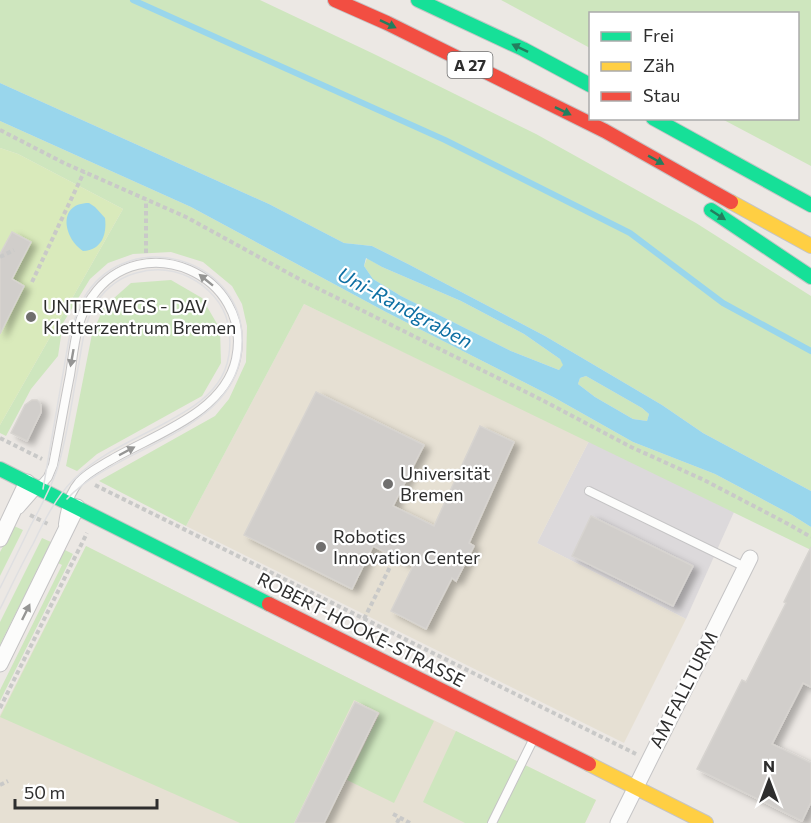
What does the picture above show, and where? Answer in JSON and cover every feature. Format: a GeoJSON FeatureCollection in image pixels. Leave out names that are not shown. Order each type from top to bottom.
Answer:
{"type":"FeatureCollection","features":[{"type":"Feature","properties":{"kind":"main road","name":"A 27"},"geometry":{"type":"LineString","coordinates":[[335,0],[387,23],[605,131],[811,246]]}},
{"type":"Feature","properties":{"kind":"main road","name":"A 27"},"geometry":{"type":"LineString","coordinates":[[418,0],[523,49],[589,84]]}},
{"type":"Feature","properties":{"kind":"main road"},"geometry":{"type":"LineString","coordinates":[[657,120],[811,205]]}},
{"type":"Feature","properties":{"kind":"main road"},"geometry":{"type":"LineString","coordinates":[[605,131],[627,158]]}},
{"type":"Feature","properties":{"kind":"main road"},"geometry":{"type":"LineString","coordinates":[[754,174],[811,196]]}},
{"type":"Feature","properties":{"kind":"main road"},"geometry":{"type":"LineString","coordinates":[[696,201],[811,277]]}},
{"type":"Feature","properties":{"kind":"main road","name":"ROBERT-HOOKE-STRASSE"},"geometry":{"type":"LineString","coordinates":[[0,469],[706,823]]}},
{"type":"Feature","properties":{"kind":"street"},"geometry":{"type":"LineString","coordinates":[[3,533],[32,485]]}},
{"type":"Feature","properties":{"kind":"street"},"geometry":{"type":"LineString","coordinates":[[0,664],[62,536],[73,505]]}},
{"type":"Feature","properties":{"kind":"street","name":"AM FALLTURM"},"geometry":{"type":"LineString","coordinates":[[618,823],[748,563]]}},
{"type":"Feature","properties":{"kind":"lane"},"geometry":{"type":"LineString","coordinates":[[3,533],[20,510],[32,485],[48,477],[53,465],[76,339],[82,315],[90,298],[100,286],[123,270],[146,264],[167,263],[184,267],[209,281],[227,303],[237,332],[238,344],[233,369],[211,402],[194,415],[116,456],[82,479],[75,488],[73,505]]}},
{"type":"Feature","properties":{"kind":"lane"},"geometry":{"type":"LineString","coordinates":[[589,491],[748,563]]}},
{"type":"Feature","properties":{"kind":"lane"},"geometry":{"type":"LineString","coordinates":[[492,823],[535,737]]}},
{"type":"Feature","properties":{"kind":"path"},"geometry":{"type":"LineString","coordinates":[[0,130],[84,172],[186,217],[301,280],[631,447],[704,480],[811,537]]}},
{"type":"Feature","properties":{"kind":"path"},"geometry":{"type":"LineString","coordinates":[[32,282],[84,172]]}},
{"type":"Feature","properties":{"kind":"path"},"geometry":{"type":"LineString","coordinates":[[146,200],[146,264]]}},
{"type":"Feature","properties":{"kind":"path"},"geometry":{"type":"LineString","coordinates":[[0,257],[14,250]]}},
{"type":"Feature","properties":{"kind":"path"},"geometry":{"type":"LineString","coordinates":[[0,438],[53,465]]}},
{"type":"Feature","properties":{"kind":"path"},"geometry":{"type":"LineString","coordinates":[[82,479],[649,761]]}},
{"type":"Feature","properties":{"kind":"path"},"geometry":{"type":"LineString","coordinates":[[20,510],[62,536],[83,541]]}},
{"type":"Feature","properties":{"kind":"path"},"geometry":{"type":"LineString","coordinates":[[0,708],[95,516]]}},
{"type":"Feature","properties":{"kind":"path"},"geometry":{"type":"LineString","coordinates":[[363,619],[395,557]]}},
{"type":"Feature","properties":{"kind":"path"},"geometry":{"type":"LineString","coordinates":[[0,785],[8,781]]}},
{"type":"Feature","properties":{"kind":"path"},"geometry":{"type":"LineString","coordinates":[[393,814],[410,823]]}},
{"type":"Feature","properties":{"kind":"path"},"geometry":{"type":"LineString","coordinates":[[397,823],[400,818]]}},
{"type":"Feature","properties":{"kind":"shaded area","name":"Universität Bremen"},"geometry":{"type":"Polygon","coordinates":[[[304,304],[589,441],[537,543],[686,619],[624,743],[186,526],[304,304]]]}},
{"type":"Feature","properties":{"kind":"shaded area"},"geometry":{"type":"Polygon","coordinates":[[[589,441],[734,512],[686,619],[537,543],[589,441]]]}},
{"type":"Feature","properties":{"kind":"shaded area"},"geometry":{"type":"Polygon","coordinates":[[[86,546],[596,800],[585,823],[0,823],[0,715],[86,546]]]}},
{"type":"Feature","properties":{"kind":"green space"},"geometry":{"type":"Polygon","coordinates":[[[0,0],[260,0],[536,134],[696,223],[811,296],[811,491],[703,433],[662,405],[545,336],[408,264],[372,246],[344,243],[269,204],[0,83],[0,0]]]}},
{"type":"Feature","properties":{"kind":"green space"},"geometry":{"type":"Polygon","coordinates":[[[501,0],[811,0],[811,166],[724,120],[799,120],[799,12],[589,12],[589,47],[501,0]]]}},
{"type":"Feature","properties":{"kind":"green space"},"geometry":{"type":"Polygon","coordinates":[[[0,121],[191,207],[386,312],[555,398],[633,442],[715,474],[811,527],[811,550],[304,304],[186,526],[99,481],[215,416],[229,399],[246,362],[247,326],[242,304],[232,286],[203,262],[171,252],[133,254],[108,263],[90,279],[63,323],[58,356],[31,389],[6,436],[0,433],[0,425],[123,209],[18,154],[0,148],[0,121]]]}},
{"type":"Feature","properties":{"kind":"green space","name":"UNTERWEGS - DAV Kletterzentrum Bremen"},"geometry":{"type":"Polygon","coordinates":[[[0,148],[18,154],[123,209],[0,425],[0,148]]]}},
{"type":"Feature","properties":{"kind":"green space"},"geometry":{"type":"Polygon","coordinates":[[[367,258],[382,267],[461,301],[524,334],[560,359],[564,365],[559,370],[511,351],[401,296],[373,279],[364,266],[367,258]]]}},
{"type":"Feature","properties":{"kind":"green space"},"geometry":{"type":"Polygon","coordinates":[[[171,280],[202,298],[220,329],[221,363],[202,396],[97,454],[77,471],[66,466],[92,334],[104,307],[131,283],[171,280]]]}},
{"type":"Feature","properties":{"kind":"green space"},"geometry":{"type":"Polygon","coordinates":[[[586,376],[642,408],[649,414],[647,421],[633,419],[595,397],[578,384],[580,378],[586,376]]]}},
{"type":"Feature","properties":{"kind":"green space"},"geometry":{"type":"Polygon","coordinates":[[[14,526],[23,530],[0,576],[0,552],[14,526]]]}},
{"type":"Feature","properties":{"kind":"green space"},"geometry":{"type":"Polygon","coordinates":[[[42,538],[51,542],[0,645],[0,622],[42,538]]]}},
{"type":"Feature","properties":{"kind":"green space"},"geometry":{"type":"Polygon","coordinates":[[[86,546],[434,721],[394,803],[347,780],[380,713],[354,700],[294,823],[240,823],[0,717],[86,546]]]}},
{"type":"Feature","properties":{"kind":"green space"},"geometry":{"type":"Polygon","coordinates":[[[63,549],[73,554],[0,701],[0,690],[62,565],[56,562],[63,549]]]}},
{"type":"Feature","properties":{"kind":"green space"},"geometry":{"type":"Polygon","coordinates":[[[456,731],[596,800],[585,823],[465,823],[423,802],[456,731]]]}},
{"type":"Feature","properties":{"kind":"water","name":"Uni-Randgraben"},"geometry":{"type":"Polygon","coordinates":[[[0,83],[269,204],[344,243],[372,246],[408,264],[545,336],[662,405],[703,433],[811,491],[811,527],[715,474],[633,442],[555,398],[386,312],[191,207],[0,121],[0,83]],[[366,258],[364,266],[373,279],[401,296],[511,351],[559,370],[563,365],[560,359],[524,334],[461,301],[366,258]],[[586,376],[580,378],[578,384],[595,397],[633,419],[647,421],[649,414],[642,408],[586,376]]]}},
{"type":"Feature","properties":{"kind":"water"},"geometry":{"type":"Polygon","coordinates":[[[89,203],[105,218],[105,230],[102,240],[95,248],[83,251],[71,238],[66,222],[72,209],[89,203]]]}},
{"type":"Feature","properties":{"kind":"building"},"geometry":{"type":"Polygon","coordinates":[[[12,232],[31,242],[12,279],[24,286],[0,334],[0,254],[12,232]]]}},
{"type":"Feature","properties":{"kind":"building"},"geometry":{"type":"Polygon","coordinates":[[[316,392],[424,445],[393,506],[434,526],[480,426],[514,442],[469,543],[474,546],[456,581],[452,578],[426,629],[391,611],[413,566],[373,546],[352,589],[244,535],[316,392]]]}},
{"type":"Feature","properties":{"kind":"building"},"geometry":{"type":"Polygon","coordinates":[[[32,400],[40,403],[41,412],[27,441],[11,433],[25,405],[32,400]]]}},
{"type":"Feature","properties":{"kind":"building"},"geometry":{"type":"Polygon","coordinates":[[[591,516],[693,566],[673,606],[572,556],[591,516]]]}},
{"type":"Feature","properties":{"kind":"building"},"geometry":{"type":"Polygon","coordinates":[[[811,547],[811,687],[803,683],[772,744],[811,763],[811,802],[802,821],[697,769],[742,680],[746,682],[811,547]]]}},
{"type":"Feature","properties":{"kind":"building"},"geometry":{"type":"Polygon","coordinates":[[[355,702],[378,713],[324,823],[295,823],[355,702]]]}},
{"type":"Feature","properties":{"kind":"waterway"},"geometry":{"type":"LineString","coordinates":[[133,0],[445,140],[630,233],[723,303],[811,351]]}},
{"type":"Feature","properties":{"kind":"tram line"},"geometry":{"type":"LineString","coordinates":[[43,489],[69,339],[78,309],[87,293],[106,273],[129,261],[154,257],[180,260],[203,270],[222,286],[236,308],[242,335],[238,368],[224,394],[203,415],[117,463],[90,480],[67,499]]}},
{"type":"Feature","properties":{"kind":"tram line"},"geometry":{"type":"LineString","coordinates":[[0,588],[45,499],[57,470],[67,430],[85,329],[96,303],[116,282],[142,271],[169,271],[183,274],[196,281],[219,302],[226,316],[230,339],[229,355],[221,377],[207,396],[194,406],[106,454],[74,479],[46,518],[0,609]]}},
{"type":"Feature","properties":{"kind":"traffic: fast"},"geometry":{"type":"LineString","coordinates":[[418,0],[523,49],[589,84]]}},
{"type":"Feature","properties":{"kind":"traffic: fast"},"geometry":{"type":"LineString","coordinates":[[657,120],[811,205]]}},
{"type":"Feature","properties":{"kind":"traffic: fast"},"geometry":{"type":"LineString","coordinates":[[711,210],[811,277]]}},
{"type":"Feature","properties":{"kind":"traffic: fast"},"geometry":{"type":"LineString","coordinates":[[0,469],[269,604]]}},
{"type":"Feature","properties":{"kind":"traffic: slow"},"geometry":{"type":"LineString","coordinates":[[731,202],[811,246]]}},
{"type":"Feature","properties":{"kind":"traffic: slow"},"geometry":{"type":"LineString","coordinates":[[589,764],[706,823]]}},
{"type":"Feature","properties":{"kind":"traffic: jam"},"geometry":{"type":"LineString","coordinates":[[335,0],[387,23],[605,131],[731,202]]}},
{"type":"Feature","properties":{"kind":"traffic: jam"},"geometry":{"type":"LineString","coordinates":[[269,604],[589,764]]}},
{"type":"Feature","properties":{"kind":"place","name":"UNTERWEGS - DAV Kletterzentrum Bremen"},"geometry":{"type":"Point","coordinates":[31,317]}},
{"type":"Feature","properties":{"kind":"place","name":"Universität Bremen"},"geometry":{"type":"Point","coordinates":[388,484]}},
{"type":"Feature","properties":{"kind":"place","name":"Robotics Innovation Center"},"geometry":{"type":"Point","coordinates":[321,547]}}]}
